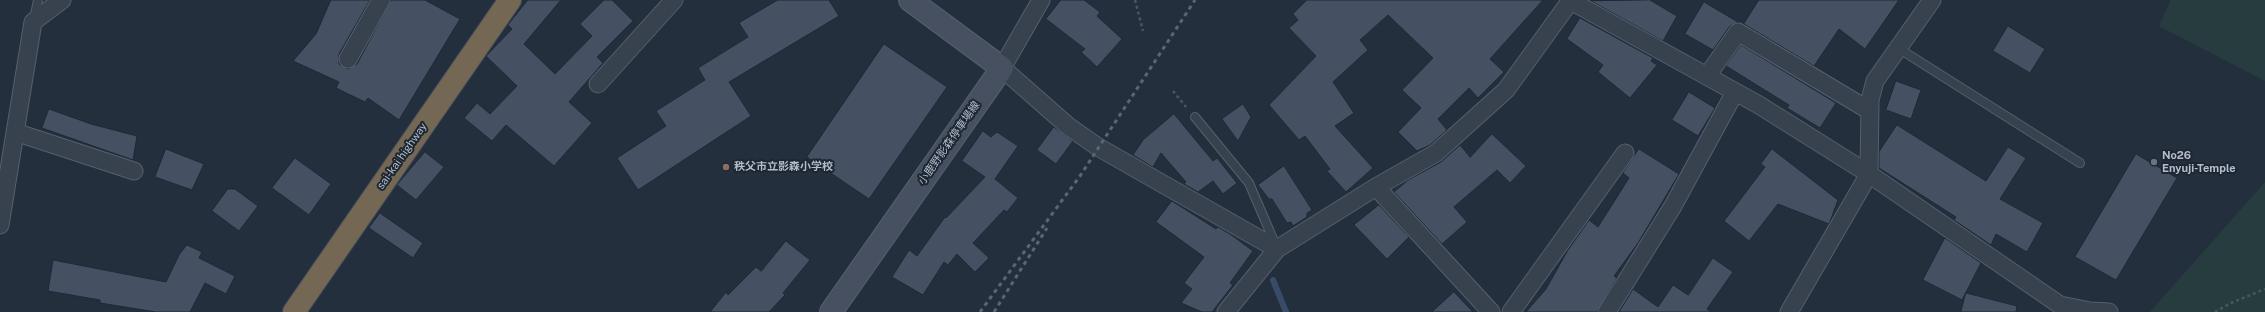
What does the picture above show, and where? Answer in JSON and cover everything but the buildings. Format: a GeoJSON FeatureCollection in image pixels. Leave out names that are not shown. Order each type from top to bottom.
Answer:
{"type":"FeatureCollection","features":[{"type":"Feature","properties":{"kind":"highway","name":"sai-kai highway"},"geometry":{"type":"LineString","coordinates":[[294,312],[510,0]]}},
{"type":"Feature","properties":{"kind":"main road"},"geometry":{"type":"LineString","coordinates":[[910,0],[1002,68]]}},
{"type":"Feature","properties":{"kind":"main road","name":"小鹿野影森停車場線"},"geometry":{"type":"LineString","coordinates":[[831,312],[1002,68]]}},
{"type":"Feature","properties":{"kind":"street"},"geometry":{"type":"LineString","coordinates":[[0,225],[9,140],[33,22],[62,0]]}},
{"type":"Feature","properties":{"kind":"street"},"geometry":{"type":"LineString","coordinates":[[348,59],[381,0]]}},
{"type":"Feature","properties":{"kind":"street"},"geometry":{"type":"LineString","coordinates":[[598,84],[674,0]]}},
{"type":"Feature","properties":{"kind":"street"},"geometry":{"type":"LineString","coordinates":[[1042,0],[1002,68],[1068,126],[1098,147],[1277,249]]}},
{"type":"Feature","properties":{"kind":"street"},"geometry":{"type":"LineString","coordinates":[[1226,312],[1277,249],[1376,187],[1436,153],[1506,90],[1571,0],[1735,92],[1869,174],[2060,305],[2090,311],[2109,312]]}},
{"type":"Feature","properties":{"kind":"street"},"geometry":{"type":"LineString","coordinates":[[1789,312],[1869,174],[1870,111],[1875,81],[1932,0]]}},
{"type":"Feature","properties":{"kind":"street"},"geometry":{"type":"LineString","coordinates":[[1707,76],[1738,32],[1870,111]]}},
{"type":"Feature","properties":{"kind":"street"},"geometry":{"type":"LineString","coordinates":[[1607,312],[1673,206],[1735,92]]}},
{"type":"Feature","properties":{"kind":"street"},"geometry":{"type":"LineString","coordinates":[[9,140],[134,171]]}},
{"type":"Feature","properties":{"kind":"street"},"geometry":{"type":"LineString","coordinates":[[1511,312],[1625,153]]}},
{"type":"Feature","properties":{"kind":"street"},"geometry":{"type":"LineString","coordinates":[[1376,187],[1491,312]]}},
{"type":"Feature","properties":{"kind":"lane"},"geometry":{"type":"LineString","coordinates":[[33,22],[38,0]]}},
{"type":"Feature","properties":{"kind":"lane"},"geometry":{"type":"LineString","coordinates":[[1898,48],[2080,163]]}},
{"type":"Feature","properties":{"kind":"lane"},"geometry":{"type":"LineString","coordinates":[[1195,117],[1249,183],[1277,249]]}},
{"type":"Feature","properties":{"kind":"path"},"geometry":{"type":"LineString","coordinates":[[1135,0],[1143,31]]}},
{"type":"Feature","properties":{"kind":"path"},"geometry":{"type":"LineString","coordinates":[[1173,91],[1195,117]]}},
{"type":"Feature","properties":{"kind":"path"},"geometry":{"type":"LineString","coordinates":[[2215,312],[2231,303],[2265,289]]}},
{"type":"Feature","properties":{"kind":"green space"},"geometry":{"type":"Polygon","coordinates":[[[2171,0],[2265,0],[2265,81],[2159,26],[2171,0]]]}},
{"type":"Feature","properties":{"kind":"green space"},"geometry":{"type":"Polygon","coordinates":[[[2265,182],[2265,312],[2150,312],[2265,182]]]}},
{"type":"Feature","properties":{"kind":"waterway"},"geometry":{"type":"LineString","coordinates":[[1273,280],[1286,312]]}},
{"type":"Feature","properties":{"kind":"railway"},"geometry":{"type":"LineString","coordinates":[[980,312],[1080,176],[1195,0]]}},
{"type":"Feature","properties":{"kind":"railway"},"geometry":{"type":"LineString","coordinates":[[994,312],[1047,228]]}},
{"type":"Feature","properties":{"kind":"place","name":"No26 Enyuji-Temple"},"geometry":{"type":"Point","coordinates":[2154,162]}},
{"type":"Feature","properties":{"kind":"place","name":"秩父市立影森小学校"},"geometry":{"type":"Point","coordinates":[726,167]}}]}
